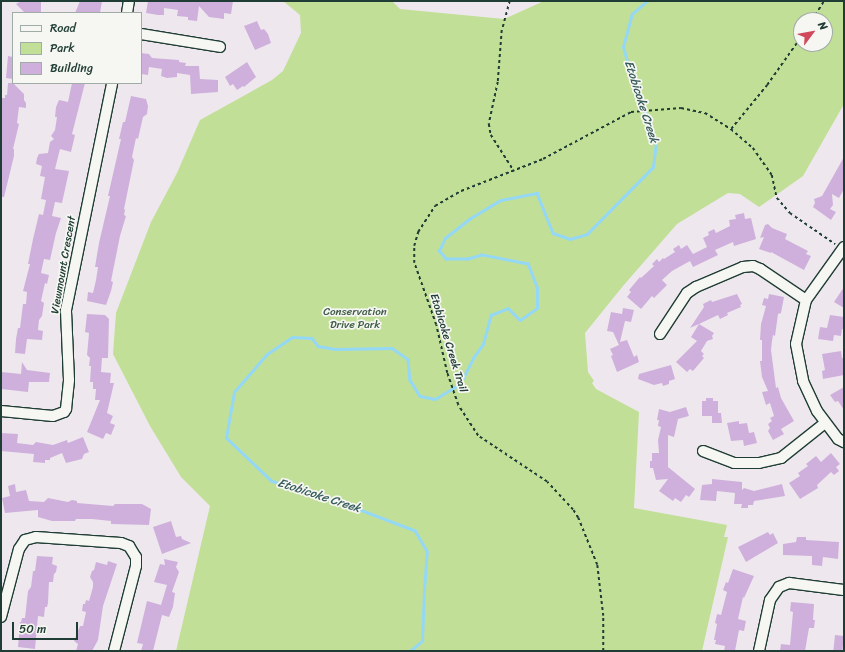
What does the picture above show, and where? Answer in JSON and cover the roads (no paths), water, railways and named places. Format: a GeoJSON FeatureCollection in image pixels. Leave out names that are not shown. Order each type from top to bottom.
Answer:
{"type":"FeatureCollection","features":[{"type":"Feature","properties":{"kind":"street"},"geometry":{"type":"LineString","coordinates":[[127,12],[129,1]]}},
{"type":"Feature","properties":{"kind":"street"},"geometry":{"type":"LineString","coordinates":[[142,34],[220,47]]}},
{"type":"Feature","properties":{"kind":"street","name":"Viewmount Crescent"},"geometry":{"type":"LineString","coordinates":[[1,411],[53,416],[64,412],[66,409],[69,380],[66,310],[112,84]]}},
{"type":"Feature","properties":{"kind":"street"},"geometry":{"type":"LineString","coordinates":[[844,248],[806,300],[796,344],[803,381],[817,411],[838,439],[844,442]]}},
{"type":"Feature","properties":{"kind":"street"},"geometry":{"type":"LineString","coordinates":[[660,334],[687,292],[743,267],[753,266],[760,269],[806,300]]}},
{"type":"Feature","properties":{"kind":"street"},"geometry":{"type":"LineString","coordinates":[[703,451],[734,463],[759,463],[781,458],[825,423]]}},
{"type":"Feature","properties":{"kind":"street"},"geometry":{"type":"LineString","coordinates":[[1,617],[19,549],[25,540],[36,536],[129,546],[136,557],[136,566],[114,651]]}},
{"type":"Feature","properties":{"kind":"street"},"geometry":{"type":"LineString","coordinates":[[759,651],[770,600],[779,588],[789,583],[844,590]]}},
{"type":"Feature","properties":{"kind":"waterway","name":"Etobicoke Creek"},"geometry":{"type":"LineString","coordinates":[[410,651],[422,641],[427,552],[415,531],[357,509],[271,481],[226,438],[234,392],[267,354],[292,337],[312,338],[318,346],[335,349],[392,348],[408,359],[410,380],[420,396],[435,399],[460,384],[473,358],[483,344],[491,315],[508,308],[520,320],[537,308],[537,288],[528,264],[482,255],[468,259],[446,259],[439,251],[445,238],[469,219],[501,200],[537,193],[553,233],[570,239],[587,234],[653,167],[656,144],[647,116],[634,87],[623,47],[632,14],[647,1]]}},
{"type":"Feature","properties":{"kind":"park label","name":"Conservation Drive Park"},"geometry":{"type":"Point","coordinates":[355,319]}}]}
